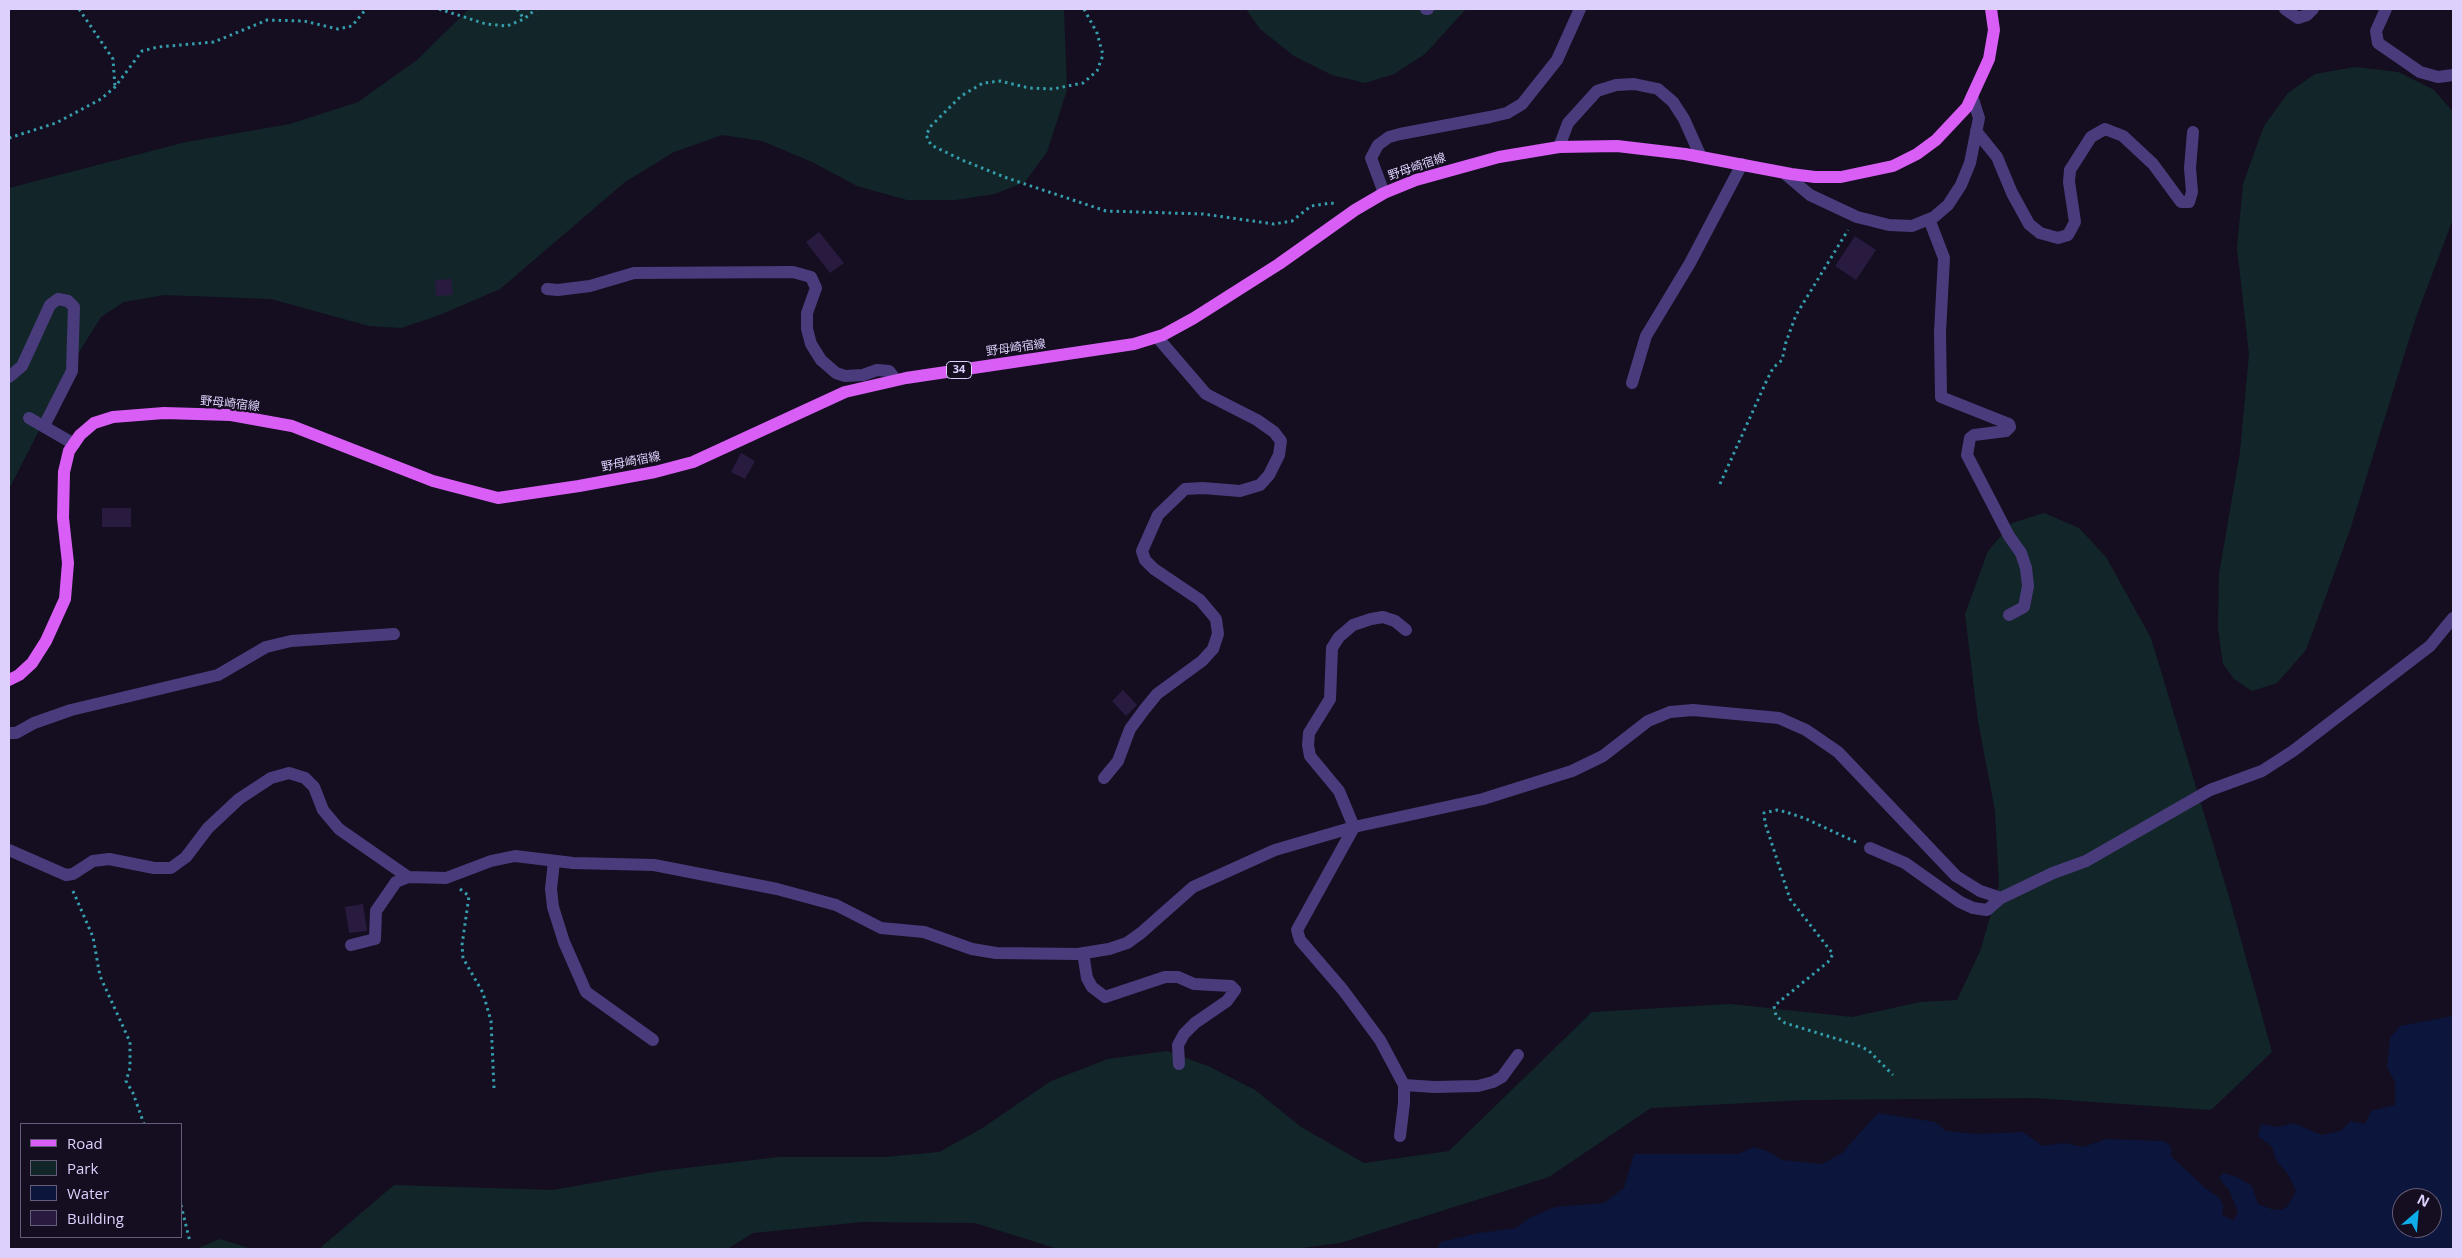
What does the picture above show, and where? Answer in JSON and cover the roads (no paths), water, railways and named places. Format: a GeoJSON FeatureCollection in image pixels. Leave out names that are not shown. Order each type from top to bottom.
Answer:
{"type":"FeatureCollection","features":[{"type":"Feature","properties":{"kind":"main road","name":"野母崎宿線"},"geometry":{"type":"LineString","coordinates":[[9,680],[19,675],[32,663],[46,642],[65,598],[68,563],[64,518],[64,472],[69,451],[94,423],[113,417],[164,413],[231,415],[292,426],[433,481],[498,498],[579,486],[694,462],[845,392],[896,380],[1134,344],[1157,337],[1194,318],[1272,269],[1355,210],[1384,193],[1416,180],[1499,157],[1559,147],[1617,146],[1701,157],[1784,173],[1841,177],[1893,166],[1917,154],[1953,125],[1972,96],[1985,72],[1990,51],[1994,30],[1991,9]]}},
{"type":"Feature","properties":{"kind":"street"},"geometry":{"type":"LineString","coordinates":[[1384,193],[1371,158],[1378,145],[1389,137],[1507,113],[1522,104],[1557,60],[1580,9]]}},
{"type":"Feature","properties":{"kind":"street"},"geometry":{"type":"LineString","coordinates":[[2285,9],[2298,18],[2308,15],[2313,9]]}},
{"type":"Feature","properties":{"kind":"street"},"geometry":{"type":"LineString","coordinates":[[2386,9],[2376,31],[2378,43],[2420,72],[2438,77],[2453,75]]}},
{"type":"Feature","properties":{"kind":"street"},"geometry":{"type":"LineString","coordinates":[[1559,147],[1568,123],[1597,91],[1616,85],[1634,84],[1658,89],[1673,102],[1684,119],[1701,157]]}},
{"type":"Feature","properties":{"kind":"street"},"geometry":{"type":"LineString","coordinates":[[1784,173],[1810,195],[1857,217],[1889,225],[1912,226],[1929,219],[1948,205],[1961,185],[1970,163],[1979,118],[1972,96]]}},
{"type":"Feature","properties":{"kind":"street"},"geometry":{"type":"LineString","coordinates":[[1976,131],[1997,157],[2012,193],[2029,224],[2040,232],[2058,238],[2068,235],[2074,222],[2068,182],[2070,170],[2091,137],[2105,129],[2123,136],[2153,164],[2182,202],[2189,202],[2192,192],[2190,168],[2193,132]]}},
{"type":"Feature","properties":{"kind":"street"},"geometry":{"type":"LineString","coordinates":[[1632,384],[1646,336],[1690,263],[1742,164]]}},
{"type":"Feature","properties":{"kind":"street"},"geometry":{"type":"LineString","coordinates":[[1929,219],[1944,258],[1940,332],[1941,397],[2009,424],[2010,427],[2006,431],[1974,435],[1970,438],[1967,455],[2020,553],[2026,568],[2028,586],[2024,607],[2009,615]]}},
{"type":"Feature","properties":{"kind":"street"},"geometry":{"type":"LineString","coordinates":[[547,289],[558,290],[590,286],[634,273],[793,272],[810,277],[816,288],[808,313],[807,329],[811,344],[821,360],[836,372],[845,376],[863,376],[877,370],[889,371],[896,380]]}},
{"type":"Feature","properties":{"kind":"street"},"geometry":{"type":"LineString","coordinates":[[9,376],[22,366],[50,305],[58,299],[68,301],[74,307],[72,370],[44,426]]}},
{"type":"Feature","properties":{"kind":"street"},"geometry":{"type":"LineString","coordinates":[[1104,778],[1118,761],[1130,729],[1144,710],[1157,694],[1202,661],[1213,649],[1218,634],[1216,619],[1200,600],[1154,569],[1144,560],[1142,551],[1158,515],[1185,489],[1203,488],[1240,491],[1260,485],[1270,475],[1276,462],[1281,441],[1274,432],[1257,420],[1206,394],[1157,337]]}},
{"type":"Feature","properties":{"kind":"street"},"geometry":{"type":"LineString","coordinates":[[29,418],[74,444]]}},
{"type":"Feature","properties":{"kind":"street"},"geometry":{"type":"LineString","coordinates":[[1354,826],[1340,791],[1310,756],[1309,733],[1330,699],[1332,648],[1339,637],[1353,625],[1383,617],[1395,621],[1406,630]]}},
{"type":"Feature","properties":{"kind":"street"},"geometry":{"type":"LineString","coordinates":[[1870,848],[1905,863],[1960,902],[1973,908],[1987,910],[2001,898],[2053,873],[2086,861],[2210,790],[2262,771],[2293,751],[2430,646],[2453,618]]}},
{"type":"Feature","properties":{"kind":"street"},"geometry":{"type":"LineString","coordinates":[[9,733],[16,733],[34,723],[71,710],[218,675],[266,647],[291,641],[394,634]]}},
{"type":"Feature","properties":{"kind":"street"},"geometry":{"type":"LineString","coordinates":[[351,945],[375,938],[376,911],[396,882],[408,877],[446,878],[491,861],[515,856],[554,861],[654,865],[777,890],[836,905],[881,928],[924,932],[972,949],[996,953],[1083,953],[1109,949],[1127,943],[1193,887],[1275,850],[1354,826],[1483,799],[1572,771],[1602,756],[1648,722],[1670,712],[1693,710],[1778,718],[1806,730],[1838,752],[1956,876],[1980,892],[2001,898]]}},
{"type":"Feature","properties":{"kind":"street"},"geometry":{"type":"LineString","coordinates":[[9,850],[66,875],[74,874],[92,861],[109,859],[154,868],[171,868],[186,857],[208,828],[239,799],[271,778],[289,773],[305,778],[314,787],[323,810],[339,830],[408,877]]}},
{"type":"Feature","properties":{"kind":"street"},"geometry":{"type":"LineString","coordinates":[[1354,826],[1298,930],[1300,940],[1343,990],[1380,1040],[1404,1085],[1400,1136]]}},
{"type":"Feature","properties":{"kind":"street"},"geometry":{"type":"LineString","coordinates":[[554,861],[551,889],[553,907],[564,942],[586,992],[653,1040]]}},
{"type":"Feature","properties":{"kind":"street"},"geometry":{"type":"LineString","coordinates":[[1083,953],[1088,978],[1092,986],[1105,996],[1165,977],[1178,977],[1194,984],[1231,986],[1234,990],[1227,1001],[1195,1022],[1184,1034],[1178,1045],[1179,1064]]}},
{"type":"Feature","properties":{"kind":"street"},"geometry":{"type":"LineString","coordinates":[[1404,1085],[1478,1086],[1493,1082],[1502,1077],[1518,1055]]}},
{"type":"Feature","properties":{"kind":"water"},"geometry":{"type":"Polygon","coordinates":[[[2453,1016],[2453,1249],[1438,1249],[1440,1242],[1479,1233],[1516,1228],[1529,1218],[1555,1207],[1604,1203],[1624,1188],[1634,1154],[1738,1154],[1754,1147],[1767,1151],[1782,1160],[1822,1164],[1842,1153],[1878,1113],[1935,1122],[1946,1131],[1977,1134],[2023,1132],[2043,1146],[2064,1143],[2083,1147],[2106,1139],[2164,1141],[2171,1146],[2171,1156],[2204,1187],[2219,1198],[2223,1204],[2222,1214],[2229,1219],[2234,1220],[2238,1212],[2230,1192],[2219,1178],[2223,1173],[2237,1177],[2252,1186],[2258,1204],[2271,1209],[2281,1210],[2287,1207],[2296,1191],[2289,1176],[2276,1160],[2272,1147],[2258,1136],[2261,1124],[2278,1127],[2294,1123],[2321,1135],[2341,1131],[2350,1121],[2365,1124],[2371,1111],[2395,1105],[2395,1082],[2387,1068],[2390,1038],[2400,1026],[2453,1016]]]}}]}
